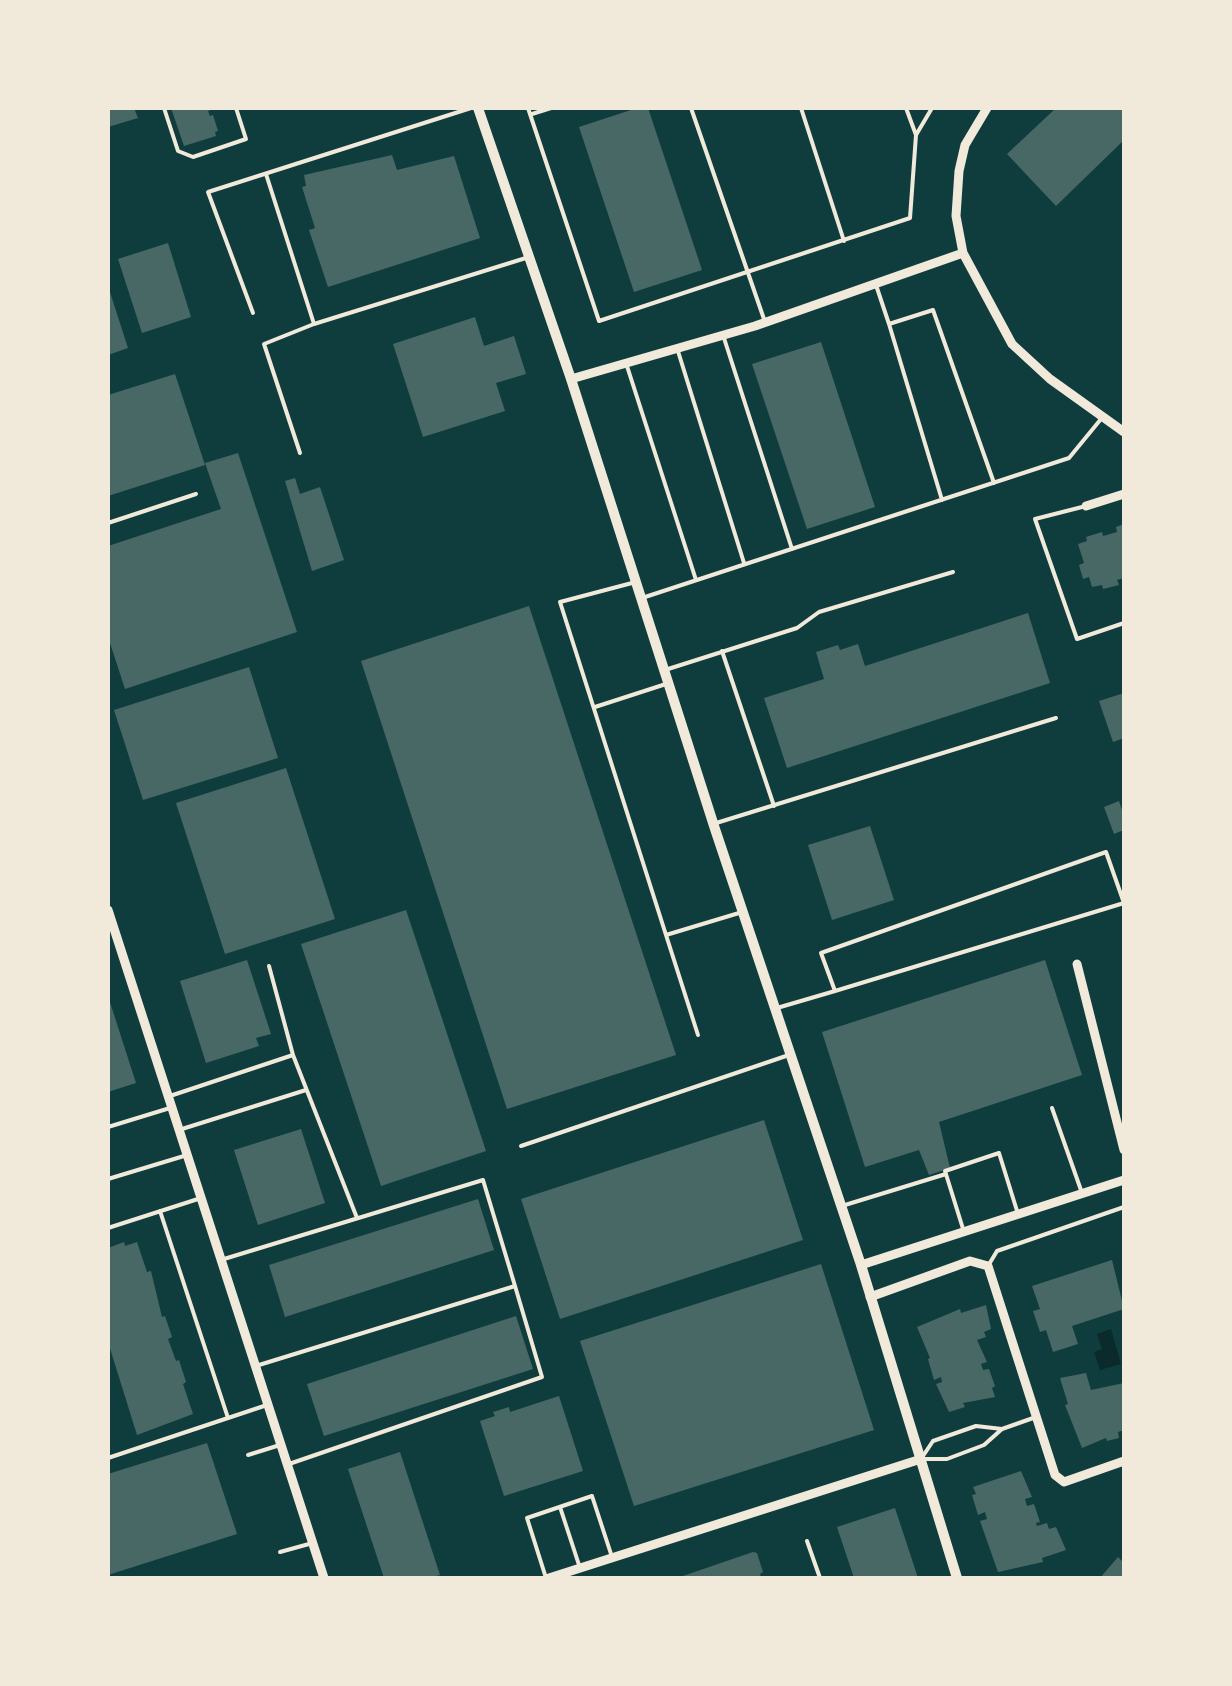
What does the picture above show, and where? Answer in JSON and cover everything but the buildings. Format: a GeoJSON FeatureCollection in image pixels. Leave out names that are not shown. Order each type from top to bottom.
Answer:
{"type":"FeatureCollection","features":[{"type":"Feature","properties":{"kind":"street"},"geometry":{"type":"LineString","coordinates":[[474,108],[571,379],[861,1265],[958,1578]]}},
{"type":"Feature","properties":{"kind":"street"},"geometry":{"type":"LineString","coordinates":[[987,108],[965,145],[959,171],[956,216],[963,253],[1012,344],[1050,379],[1124,432]]}},
{"type":"Feature","properties":{"kind":"street"},"geometry":{"type":"LineString","coordinates":[[571,379],[765,322],[963,253]]}},
{"type":"Feature","properties":{"kind":"street"},"geometry":{"type":"LineString","coordinates":[[1086,506],[1124,494]]}},
{"type":"Feature","properties":{"kind":"street"},"geometry":{"type":"LineString","coordinates":[[108,910],[324,1578]]}},
{"type":"Feature","properties":{"kind":"street"},"geometry":{"type":"LineString","coordinates":[[1077,964],[1124,1150]]}},
{"type":"Feature","properties":{"kind":"street"},"geometry":{"type":"LineString","coordinates":[[861,1265],[1124,1180]]}},
{"type":"Feature","properties":{"kind":"street"},"geometry":{"type":"LineString","coordinates":[[870,1297],[970,1261],[988,1266],[1055,1476],[1064,1482],[1124,1461]]}},
{"type":"Feature","properties":{"kind":"street"},"geometry":{"type":"LineString","coordinates":[[548,1578],[921,1458]]}},
{"type":"Feature","properties":{"kind":"lane"},"geometry":{"type":"LineString","coordinates":[[164,108],[178,151],[193,157],[246,139],[236,108]]}},
{"type":"Feature","properties":{"kind":"lane"},"geometry":{"type":"LineString","coordinates":[[252,313],[208,192],[474,108]]}},
{"type":"Feature","properties":{"kind":"lane"},"geometry":{"type":"LineString","coordinates":[[528,108],[600,321],[910,218],[916,135],[906,108]]}},
{"type":"Feature","properties":{"kind":"lane"},"geometry":{"type":"LineString","coordinates":[[530,114],[551,108]]}},
{"type":"Feature","properties":{"kind":"lane"},"geometry":{"type":"LineString","coordinates":[[691,108],[765,322]]}},
{"type":"Feature","properties":{"kind":"lane"},"geometry":{"type":"LineString","coordinates":[[800,108],[844,241]]}},
{"type":"Feature","properties":{"kind":"lane"},"geometry":{"type":"LineString","coordinates":[[916,135],[932,108]]}},
{"type":"Feature","properties":{"kind":"lane"},"geometry":{"type":"LineString","coordinates":[[266,174],[314,324]]}},
{"type":"Feature","properties":{"kind":"lane"},"geometry":{"type":"LineString","coordinates":[[300,453],[264,344],[314,324],[529,257]]}},
{"type":"Feature","properties":{"kind":"lane"},"geometry":{"type":"LineString","coordinates":[[876,284],[942,500]]}},
{"type":"Feature","properties":{"kind":"lane"},"geometry":{"type":"LineString","coordinates":[[889,324],[934,310],[994,483]]}},
{"type":"Feature","properties":{"kind":"lane"},"geometry":{"type":"LineString","coordinates":[[723,335],[792,549]]}},
{"type":"Feature","properties":{"kind":"lane"},"geometry":{"type":"LineString","coordinates":[[677,348],[744,564]]}},
{"type":"Feature","properties":{"kind":"lane"},"geometry":{"type":"LineString","coordinates":[[626,363],[696,580]]}},
{"type":"Feature","properties":{"kind":"lane"},"geometry":{"type":"LineString","coordinates":[[642,598],[1069,458],[1103,416]]}},
{"type":"Feature","properties":{"kind":"lane"},"geometry":{"type":"LineString","coordinates":[[108,523],[196,494]]}},
{"type":"Feature","properties":{"kind":"lane"},"geometry":{"type":"LineString","coordinates":[[1086,506],[1035,519],[1077,639],[1124,623]]}},
{"type":"Feature","properties":{"kind":"lane"},"geometry":{"type":"LineString","coordinates":[[665,670],[797,628],[819,612],[953,572]]}},
{"type":"Feature","properties":{"kind":"lane"},"geometry":{"type":"LineString","coordinates":[[636,582],[560,602],[698,1036]]}},
{"type":"Feature","properties":{"kind":"lane"},"geometry":{"type":"LineString","coordinates":[[722,651],[774,806]]}},
{"type":"Feature","properties":{"kind":"lane"},"geometry":{"type":"LineString","coordinates":[[594,706],[669,683]]}},
{"type":"Feature","properties":{"kind":"lane"},"geometry":{"type":"LineString","coordinates":[[714,824],[1056,718]]}},
{"type":"Feature","properties":{"kind":"lane"},"geometry":{"type":"LineString","coordinates":[[776,1008],[835,992],[1124,903],[1106,852],[821,953],[835,992]]}},
{"type":"Feature","properties":{"kind":"lane"},"geometry":{"type":"LineString","coordinates":[[666,935],[743,912]]}},
{"type":"Feature","properties":{"kind":"lane"},"geometry":{"type":"LineString","coordinates":[[269,966],[293,1055],[357,1218]]}},
{"type":"Feature","properties":{"kind":"lane"},"geometry":{"type":"LineString","coordinates":[[521,1146],[790,1054]]}},
{"type":"Feature","properties":{"kind":"lane"},"geometry":{"type":"LineString","coordinates":[[108,1127],[293,1055]]}},
{"type":"Feature","properties":{"kind":"lane"},"geometry":{"type":"LineString","coordinates":[[177,1131],[306,1090]]}},
{"type":"Feature","properties":{"kind":"lane"},"geometry":{"type":"LineString","coordinates":[[1052,1108],[1082,1194]]}},
{"type":"Feature","properties":{"kind":"lane"},"geometry":{"type":"LineString","coordinates":[[964,1232],[945,1171],[998,1153],[1018,1214]]}},
{"type":"Feature","properties":{"kind":"lane"},"geometry":{"type":"LineString","coordinates":[[108,1179],[186,1156]]}},
{"type":"Feature","properties":{"kind":"lane"},"geometry":{"type":"LineString","coordinates":[[841,1206],[946,1174]]}},
{"type":"Feature","properties":{"kind":"lane"},"geometry":{"type":"LineString","coordinates":[[220,1260],[482,1180],[542,1377],[287,1465]]}},
{"type":"Feature","properties":{"kind":"lane"},"geometry":{"type":"LineString","coordinates":[[108,1228],[200,1198]]}},
{"type":"Feature","properties":{"kind":"lane"},"geometry":{"type":"LineString","coordinates":[[988,1266],[997,1251],[1124,1207]]}},
{"type":"Feature","properties":{"kind":"lane"},"geometry":{"type":"LineString","coordinates":[[160,1211],[228,1418]]}},
{"type":"Feature","properties":{"kind":"lane"},"geometry":{"type":"LineString","coordinates":[[254,1366],[515,1286]]}},
{"type":"Feature","properties":{"kind":"lane"},"geometry":{"type":"LineString","coordinates":[[108,1458],[268,1405]]}},
{"type":"Feature","properties":{"kind":"lane"},"geometry":{"type":"LineString","coordinates":[[921,1458],[947,1459],[984,1445],[1002,1429],[1036,1417]]}},
{"type":"Feature","properties":{"kind":"lane"},"geometry":{"type":"LineString","coordinates":[[921,1458],[934,1440],[976,1426],[1002,1429]]}},
{"type":"Feature","properties":{"kind":"lane"},"geometry":{"type":"LineString","coordinates":[[248,1456],[280,1445]]}},
{"type":"Feature","properties":{"kind":"lane"},"geometry":{"type":"LineString","coordinates":[[548,1578],[527,1518],[592,1496],[612,1558]]}},
{"type":"Feature","properties":{"kind":"lane"},"geometry":{"type":"LineString","coordinates":[[560,1507],[580,1568]]}},
{"type":"Feature","properties":{"kind":"lane"},"geometry":{"type":"LineString","coordinates":[[806,1541],[820,1578]]}},
{"type":"Feature","properties":{"kind":"lane"},"geometry":{"type":"LineString","coordinates":[[280,1552],[312,1542]]}},
{"type":"Feature","properties":{"kind":"water"},"geometry":{"type":"Polygon","coordinates":[[[1111,1329],[1121,1364],[1100,1370],[1094,1352],[1102,1349],[1097,1334],[1111,1329]]]}}]}
